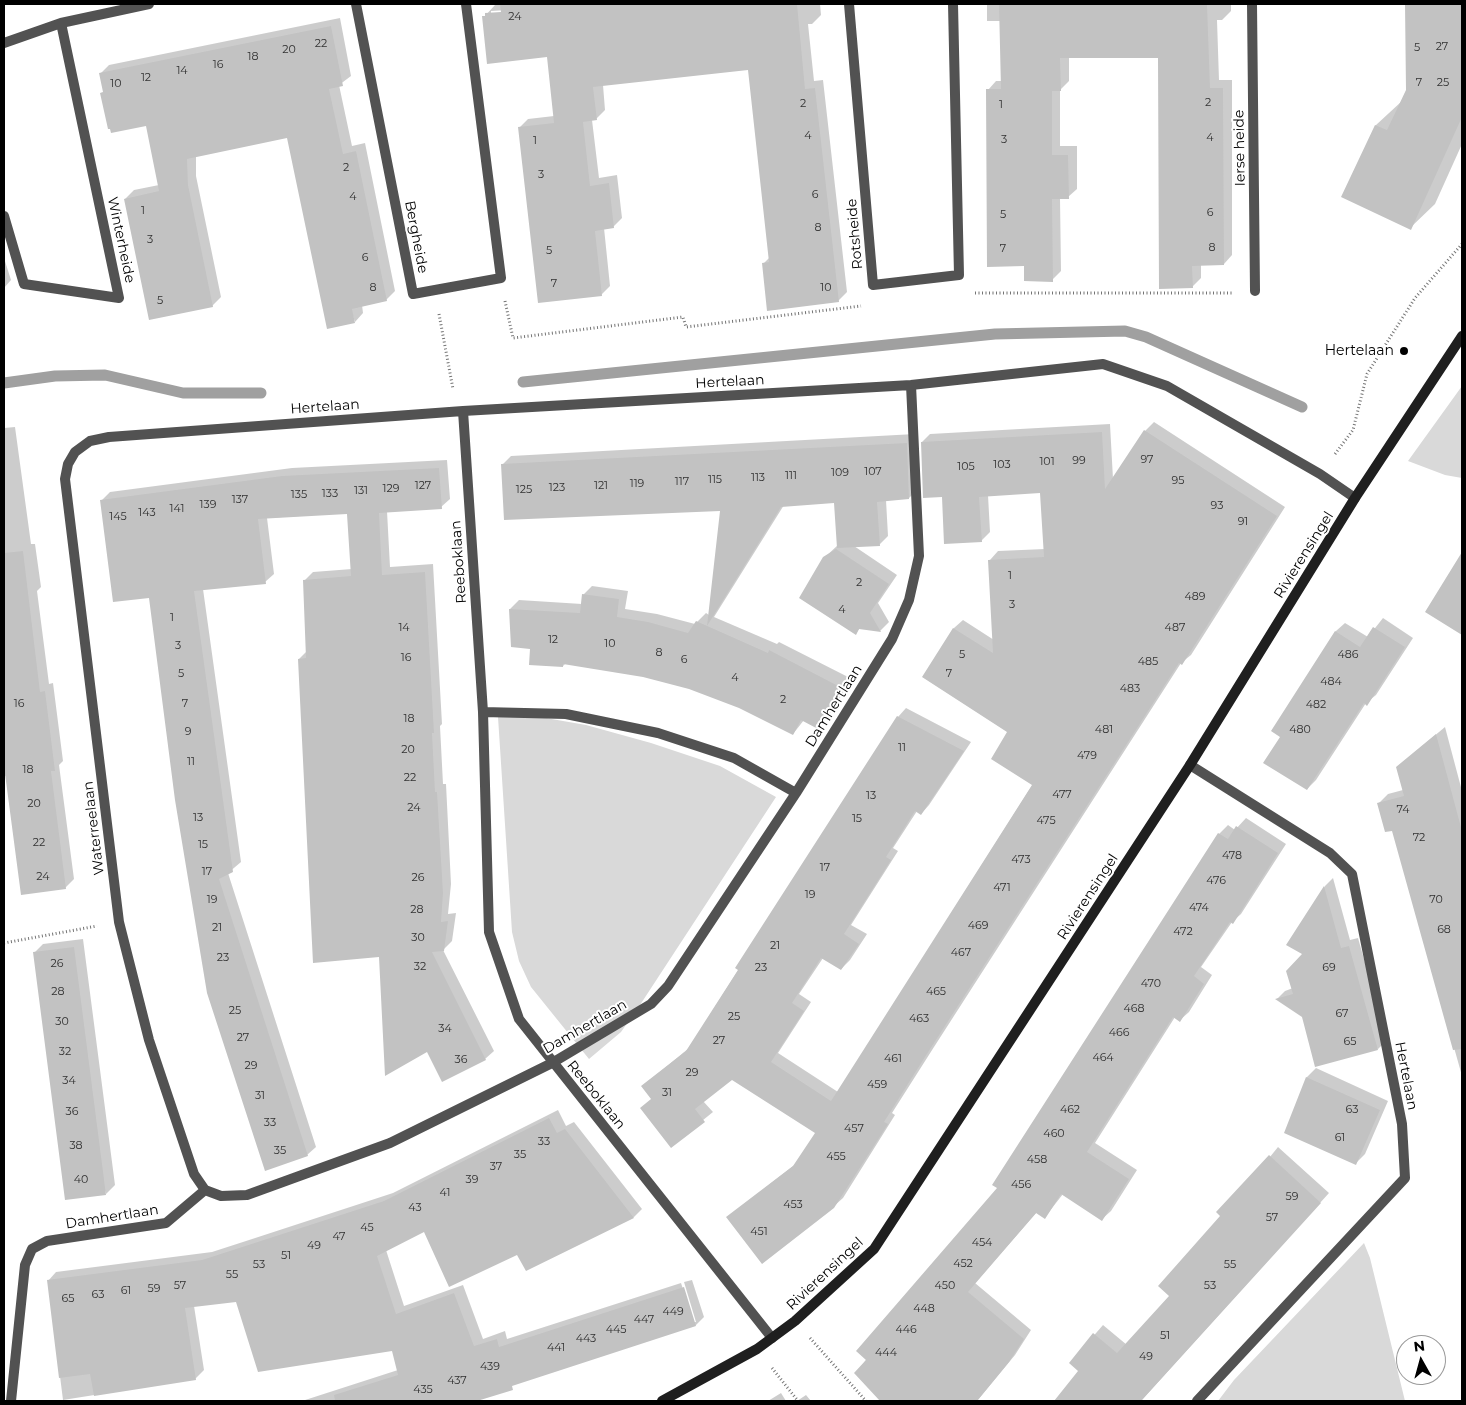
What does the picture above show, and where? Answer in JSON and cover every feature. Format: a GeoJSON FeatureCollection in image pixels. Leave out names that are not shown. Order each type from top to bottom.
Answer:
{"type":"FeatureCollection","features":[{"type":"Feature","properties":{"kind":"street"},"geometry":{"type":"LineString","coordinates":[[4,43],[62,23],[149,4]]}},
{"type":"Feature","properties":{"kind":"street","name":"Bergheide"},"geometry":{"type":"LineString","coordinates":[[356,4],[414,294],[501,278]]}},
{"type":"Feature","properties":{"kind":"street"},"geometry":{"type":"LineString","coordinates":[[466,4],[501,278]]}},
{"type":"Feature","properties":{"kind":"street","name":"Rotsheide"},"geometry":{"type":"LineString","coordinates":[[849,4],[873,285],[959,275]]}},
{"type":"Feature","properties":{"kind":"street"},"geometry":{"type":"LineString","coordinates":[[953,4],[959,275]]}},
{"type":"Feature","properties":{"kind":"street","name":"Ierse heide"},"geometry":{"type":"LineString","coordinates":[[1252,4],[1255,291]]}},
{"type":"Feature","properties":{"kind":"street","name":"Winterheide"},"geometry":{"type":"LineString","coordinates":[[4,216],[24,284],[119,298],[62,23]]}},
{"type":"Feature","properties":{"kind":"street","name":"Rivierensingel"},"geometry":{"type":"LineString","coordinates":[[662,1401],[757,1349],[794,1321],[874,1249],[1190,765],[1355,498],[1462,336]]}},
{"type":"Feature","properties":{"kind":"street","name":"Hertelaan"},"geometry":{"type":"LineString","coordinates":[[74,452],[90,441],[109,437],[463,410],[911,385],[1103,364],[1167,386],[1320,474],[1355,498]]}},
{"type":"Feature","properties":{"kind":"street","name":"Damhertlaan"},"geometry":{"type":"LineString","coordinates":[[11,1401],[25,1265],[32,1249],[47,1241],[166,1223],[205,1190],[221,1196],[247,1195],[390,1142],[552,1063],[651,1004],[662,992],[796,793],[892,639],[909,600],[919,556],[911,385]]}},
{"type":"Feature","properties":{"kind":"street","name":"Reeboklaan"},"geometry":{"type":"LineString","coordinates":[[463,410],[483,712],[489,932],[519,1019],[772,1338]]}},
{"type":"Feature","properties":{"kind":"street","name":"Waterreelaan"},"geometry":{"type":"LineString","coordinates":[[74,452],[68,464],[65,479],[119,922],[149,1040],[194,1174],[205,1190]]}},
{"type":"Feature","properties":{"kind":"street"},"geometry":{"type":"LineString","coordinates":[[483,712],[566,714],[658,733],[734,758],[796,793]]}},
{"type":"Feature","properties":{"kind":"street","name":"Hertelaan"},"geometry":{"type":"LineString","coordinates":[[1190,765],[1330,853],[1352,874],[1402,1124],[1405,1178],[1197,1401]]}},
{"type":"Feature","properties":{"kind":"path"},"geometry":{"type":"LineString","coordinates":[[1320,474],[1353,430],[1368,374],[1415,298],[1462,244]]}},
{"type":"Feature","properties":{"kind":"path"},"geometry":{"type":"LineString","coordinates":[[959,275],[968,293],[1255,291]]}},
{"type":"Feature","properties":{"kind":"path"},"geometry":{"type":"LineString","coordinates":[[501,278],[513,338],[683,317],[686,327],[867,306],[873,285]]}},
{"type":"Feature","properties":{"kind":"path"},"geometry":{"type":"LineString","coordinates":[[435,291],[454,393],[463,410]]}},
{"type":"Feature","properties":{"kind":"path"},"geometry":{"type":"LineString","coordinates":[[4,943],[119,922]]}},
{"type":"Feature","properties":{"kind":"path"},"geometry":{"type":"LineString","coordinates":[[794,1321],[866,1401]]}},
{"type":"Feature","properties":{"kind":"path"},"geometry":{"type":"LineString","coordinates":[[757,1349],[798,1401]]}},
{"type":"Feature","properties":{"kind":"shaded area"},"geometry":{"type":"Polygon","coordinates":[[[1462,386],[1462,478],[1445,475],[1408,461],[1462,386]]]}},
{"type":"Feature","properties":{"kind":"shaded area"},"geometry":{"type":"Polygon","coordinates":[[[498,717],[540,717],[586,725],[651,743],[720,766],[776,797],[621,1032],[589,1059],[531,987],[519,961],[512,932],[498,717]]]}},
{"type":"Feature","properties":{"kind":"shaded area"},"geometry":{"type":"Polygon","coordinates":[[[1364,1243],[1370,1258],[1396,1364],[1396,1385],[1401,1385],[1405,1401],[1218,1401],[1234,1380],[1364,1243]]]}},
{"type":"Feature","properties":{"kind":"building"},"geometry":{"type":"Polygon","coordinates":[[[500,4],[797,4],[805,89],[815,88],[839,302],[767,311],[762,263],[769,262],[748,70],[593,87],[597,120],[583,122],[590,186],[609,183],[614,228],[595,231],[602,296],[538,303],[518,127],[554,123],[547,57],[487,64],[482,16],[485,16],[485,13],[501,12],[500,4]]]}},
{"type":"Feature","properties":{"kind":"building"},"geometry":{"type":"Polygon","coordinates":[[[999,4],[1207,4],[1210,88],[1223,88],[1224,265],[1192,266],[1193,288],[1159,289],[1158,58],[1060,58],[1061,91],[1052,91],[1052,155],[1068,155],[1069,199],[1052,199],[1053,282],[1024,281],[1024,266],[987,267],[986,89],[1001,89],[999,4]]]}},
{"type":"Feature","properties":{"kind":"building"},"geometry":{"type":"Polygon","coordinates":[[[1405,4],[1462,4],[1462,117],[1411,230],[1341,197],[1375,125],[1387,130],[1406,90],[1405,4]]]}},
{"type":"Feature","properties":{"kind":"building"},"geometry":{"type":"Polygon","coordinates":[[[331,26],[343,86],[329,89],[343,154],[356,151],[387,301],[352,309],[355,323],[327,329],[287,138],[187,159],[188,185],[213,307],[149,320],[124,199],[159,191],[146,126],[111,133],[110,129],[108,129],[100,93],[103,92],[99,73],[331,26]]]}},
{"type":"Feature","properties":{"kind":"building"},"geometry":{"type":"Polygon","coordinates":[[[1144,430],[1277,516],[1182,665],[1179,663],[925,1057],[884,1122],[888,1124],[834,1208],[762,1264],[726,1217],[793,1166],[815,1133],[732,1080],[695,1109],[705,1122],[671,1148],[640,1108],[651,1099],[641,1086],[686,1051],[738,970],[735,968],[897,716],[964,751],[921,815],[915,811],[886,857],[891,860],[844,934],[859,944],[841,970],[821,958],[792,1003],[804,1011],[771,1062],[831,1101],[1032,785],[991,759],[1007,732],[922,677],[953,628],[993,653],[988,560],[1044,557],[1040,493],[979,497],[982,542],[944,544],[942,497],[923,498],[921,442],[1102,432],[1105,489],[1144,430]]]}},
{"type":"Feature","properties":{"kind":"building"},"geometry":{"type":"Polygon","coordinates":[[[907,443],[909,499],[877,502],[880,546],[837,548],[834,503],[781,507],[707,626],[720,511],[504,520],[501,464],[907,443]]]}},
{"type":"Feature","properties":{"kind":"building"},"geometry":{"type":"Polygon","coordinates":[[[439,468],[442,509],[379,513],[382,575],[425,572],[434,733],[432,733],[435,792],[437,792],[443,893],[441,922],[448,921],[444,951],[432,952],[486,1060],[442,1082],[427,1052],[385,1076],[379,957],[313,963],[298,659],[306,658],[303,580],[351,576],[347,514],[258,519],[266,584],[194,591],[233,872],[219,879],[308,1156],[265,1171],[207,993],[175,800],[149,598],[113,602],[100,500],[282,476],[439,468]]]}},
{"type":"Feature","properties":{"kind":"building"},"geometry":{"type":"Polygon","coordinates":[[[836,549],[889,584],[870,613],[881,632],[859,629],[856,635],[799,598],[823,557],[836,549]]]}},
{"type":"Feature","properties":{"kind":"building"},"geometry":{"type":"Polygon","coordinates":[[[23,551],[40,692],[45,691],[55,771],[51,771],[66,889],[21,895],[4,766],[4,553],[23,551]]]}},
{"type":"Feature","properties":{"kind":"building"},"geometry":{"type":"Polygon","coordinates":[[[1462,552],[1462,635],[1425,612],[1462,552]]]}},
{"type":"Feature","properties":{"kind":"building"},"geometry":{"type":"Polygon","coordinates":[[[582,594],[619,599],[617,617],[648,622],[688,633],[696,621],[768,653],[769,650],[844,689],[818,729],[801,720],[793,735],[739,708],[689,689],[643,677],[563,664],[563,667],[529,665],[530,649],[511,647],[509,609],[580,613],[582,594]]]}},
{"type":"Feature","properties":{"kind":"building"},"geometry":{"type":"Polygon","coordinates":[[[1373,627],[1405,647],[1367,706],[1364,703],[1307,790],[1263,763],[1280,737],[1271,731],[1335,631],[1360,647],[1373,627]]]}},
{"type":"Feature","properties":{"kind":"building"},"geometry":{"type":"Polygon","coordinates":[[[1436,734],[1462,831],[1462,1049],[1453,1050],[1392,831],[1385,832],[1377,803],[1404,796],[1396,767],[1436,734]]]}},
{"type":"Feature","properties":{"kind":"building"},"geometry":{"type":"Polygon","coordinates":[[[1236,826],[1278,853],[1233,924],[1230,922],[1194,976],[1204,984],[1180,1022],[1173,1017],[1087,1152],[1129,1179],[1102,1221],[1061,1194],[1045,1219],[1036,1213],[968,1292],[1024,1339],[1009,1362],[977,1401],[880,1401],[854,1373],[866,1360],[856,1351],[997,1188],[992,1185],[1218,833],[1228,839],[1236,826]]]}},
{"type":"Feature","properties":{"kind":"building"},"geometry":{"type":"Polygon","coordinates":[[[1324,886],[1341,948],[1349,946],[1378,1050],[1315,1067],[1302,1017],[1275,999],[1293,994],[1286,971],[1302,954],[1286,945],[1324,886]]]}},
{"type":"Feature","properties":{"kind":"building"},"geometry":{"type":"Polygon","coordinates":[[[74,947],[106,1195],[65,1200],[33,952],[74,947]]]}},
{"type":"Feature","properties":{"kind":"building"},"geometry":{"type":"Polygon","coordinates":[[[1306,1077],[1380,1110],[1356,1165],[1284,1133],[1306,1077]]]}},
{"type":"Feature","properties":{"kind":"building"},"geometry":{"type":"Polygon","coordinates":[[[549,1118],[557,1133],[565,1129],[634,1218],[526,1271],[517,1255],[449,1287],[424,1232],[377,1256],[396,1314],[454,1293],[474,1346],[497,1339],[499,1347],[684,1287],[696,1326],[512,1386],[513,1390],[477,1401],[335,1401],[334,1395],[398,1375],[392,1351],[258,1372],[236,1302],[185,1308],[196,1380],[94,1396],[90,1374],[59,1378],[47,1280],[202,1260],[384,1201],[549,1118]]]}},
{"type":"Feature","properties":{"kind":"building"},"geometry":{"type":"Polygon","coordinates":[[[1269,1155],[1321,1203],[1141,1401],[1054,1401],[1078,1371],[1069,1363],[1093,1333],[1117,1353],[1169,1296],[1158,1286],[1220,1216],[1216,1212],[1269,1155]]]}},
{"type":"Feature","properties":{"kind":"waterway"},"geometry":{"type":"LineString","coordinates":[[523,382],[995,334],[1125,331],[1146,337],[1302,407]]}},
{"type":"Feature","properties":{"kind":"waterway"},"geometry":{"type":"LineString","coordinates":[[4,383],[55,376],[105,375],[183,393],[261,393]]}},
{"type":"Feature","properties":{"kind":"place","name":"Hertelaan"},"geometry":{"type":"Point","coordinates":[1404,351]}}]}
